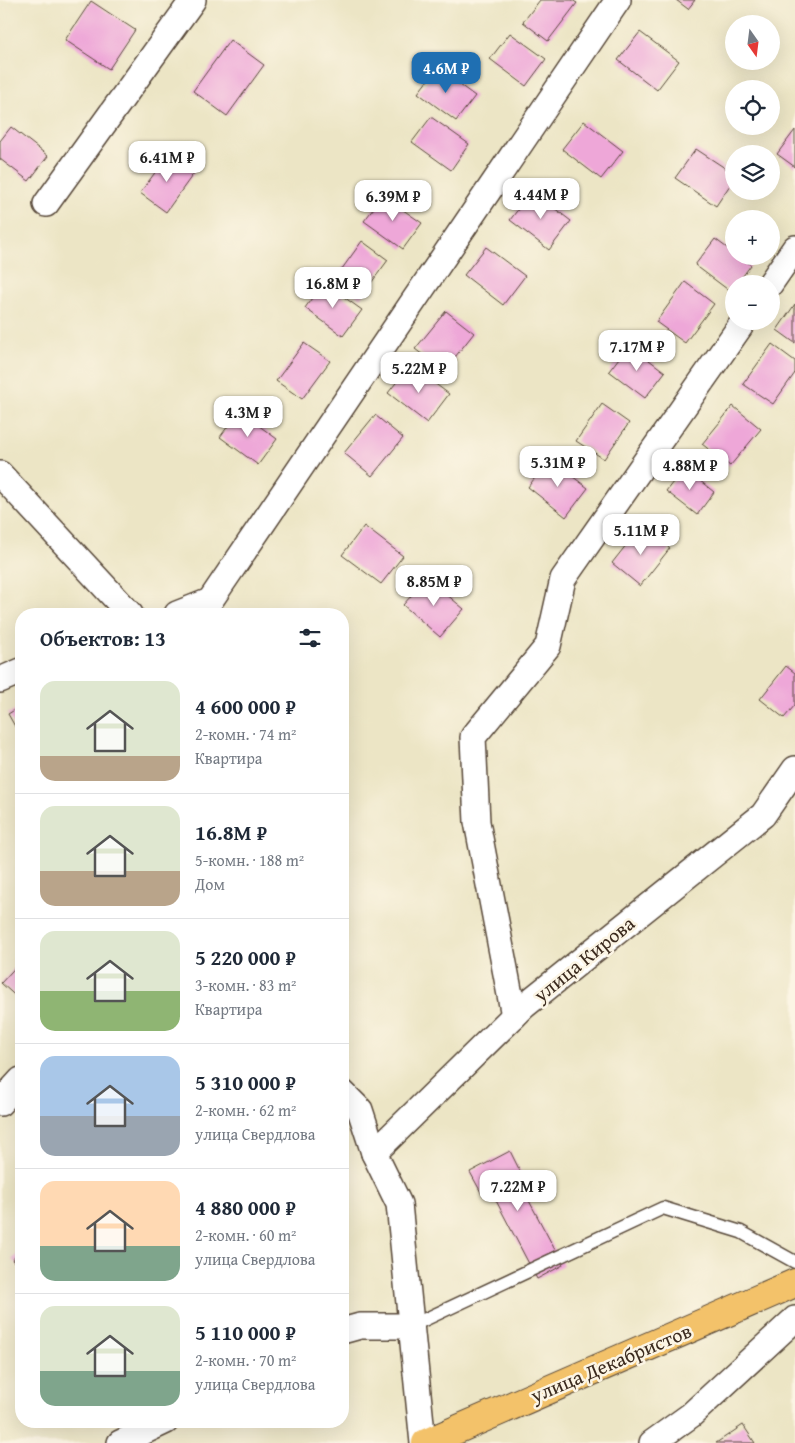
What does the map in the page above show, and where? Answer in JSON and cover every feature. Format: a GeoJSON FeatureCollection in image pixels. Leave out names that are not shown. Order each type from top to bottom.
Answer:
{"type":"FeatureCollection","features":[{"type":"Feature","properties":{"kind":"main road","name":"улица Декабристов"},"geometry":{"type":"LineString","coordinates":[[425,1443],[794,1280]]}},
{"type":"Feature","properties":{"kind":"street"},"geometry":{"type":"LineString","coordinates":[[46,204],[193,0]]}},
{"type":"Feature","properties":{"kind":"street"},"geometry":{"type":"LineString","coordinates":[[192,608],[210,601],[618,0]]}},
{"type":"Feature","properties":{"kind":"street"},"geometry":{"type":"LineString","coordinates":[[776,275],[795,248]]}},
{"type":"Feature","properties":{"kind":"street"},"geometry":{"type":"LineString","coordinates":[[514,1016],[477,822],[473,737],[548,646],[564,579],[738,330]]}},
{"type":"Feature","properties":{"kind":"street"},"geometry":{"type":"LineString","coordinates":[[0,474],[124,608]]}},
{"type":"Feature","properties":{"kind":"street"},"geometry":{"type":"LineString","coordinates":[[0,680],[15,674]]}},
{"type":"Feature","properties":{"kind":"street","name":"улица Кирова"},"geometry":{"type":"LineString","coordinates":[[374,1153],[514,1016],[763,815],[795,769]]}},
{"type":"Feature","properties":{"kind":"street"},"geometry":{"type":"LineString","coordinates":[[0,1103],[15,1087]]}},
{"type":"Feature","properties":{"kind":"street"},"geometry":{"type":"LineString","coordinates":[[349,1099],[360,1110],[374,1153],[399,1204],[425,1443]]}},
{"type":"Feature","properties":{"kind":"street"},"geometry":{"type":"LineString","coordinates":[[652,1443],[691,1415],[795,1318]]}},
{"type":"Feature","properties":{"kind":"street"},"geometry":{"type":"LineString","coordinates":[[349,1329],[360,1326],[411,1326]]}},
{"type":"Feature","properties":{"kind":"street"},"geometry":{"type":"LineString","coordinates":[[120,1443],[151,1428]]}},
{"type":"Feature","properties":{"kind":"lane"},"geometry":{"type":"LineString","coordinates":[[411,1326],[663,1208],[741,1232],[794,1280]]}},
{"type":"Feature","properties":{"kind":"building"},"geometry":{"type":"Polygon","coordinates":[[[540,0],[572,0],[577,3],[548,41],[523,22],[540,0]]]}},
{"type":"Feature","properties":{"kind":"building"},"geometry":{"type":"Polygon","coordinates":[[[676,0],[695,0],[688,9],[676,0]]]}},
{"type":"Feature","properties":{"kind":"building"},"geometry":{"type":"Polygon","coordinates":[[[91,1],[135,30],[109,69],[65,40],[91,1]]]}},
{"type":"Feature","properties":{"kind":"building"},"geometry":{"type":"Polygon","coordinates":[[[640,32],[679,61],[657,90],[618,60],[640,32]]]}},
{"type":"Feature","properties":{"kind":"building"},"geometry":{"type":"Polygon","coordinates":[[[510,33],[546,59],[526,86],[490,59],[510,33]]]}},
{"type":"Feature","properties":{"kind":"building"},"geometry":{"type":"Polygon","coordinates":[[[230,40],[264,65],[227,116],[193,91],[230,40]]]}},
{"type":"Feature","properties":{"kind":"building"},"geometry":{"type":"Polygon","coordinates":[[[437,68],[475,96],[456,121],[418,93],[437,68]]]}},
{"type":"Feature","properties":{"kind":"building"},"geometry":{"type":"Polygon","coordinates":[[[431,117],[469,144],[451,170],[412,142],[431,117]]]}},
{"type":"Feature","properties":{"kind":"building"},"geometry":{"type":"Polygon","coordinates":[[[584,121],[623,151],[601,179],[562,149],[584,121]]]}},
{"type":"Feature","properties":{"kind":"building"},"geometry":{"type":"Polygon","coordinates":[[[11,127],[48,156],[29,181],[0,159],[0,141],[11,127]]]}},
{"type":"Feature","properties":{"kind":"building"},"geometry":{"type":"Polygon","coordinates":[[[795,130],[795,167],[780,156],[780,150],[795,130]]]}},
{"type":"Feature","properties":{"kind":"building"},"geometry":{"type":"Polygon","coordinates":[[[696,149],[725,168],[725,192],[716,206],[675,178],[696,149]]]}},
{"type":"Feature","properties":{"kind":"building"},"geometry":{"type":"Polygon","coordinates":[[[168,155],[194,173],[166,212],[140,193],[168,155]]]}},
{"type":"Feature","properties":{"kind":"building"},"geometry":{"type":"Polygon","coordinates":[[[532,191],[571,221],[549,250],[510,220],[532,191]]]}},
{"type":"Feature","properties":{"kind":"building"},"geometry":{"type":"Polygon","coordinates":[[[383,196],[422,223],[403,249],[364,221],[383,196]]]}},
{"type":"Feature","properties":{"kind":"building"},"geometry":{"type":"Polygon","coordinates":[[[715,239],[725,246],[725,265],[751,265],[744,275],[725,275],[725,288],[695,265],[715,239]]]}},
{"type":"Feature","properties":{"kind":"building"},"geometry":{"type":"Polygon","coordinates":[[[362,241],[388,260],[360,298],[334,280],[362,241]]]}},
{"type":"Feature","properties":{"kind":"building"},"geometry":{"type":"Polygon","coordinates":[[[486,247],[525,276],[503,305],[464,275],[486,247]]]}},
{"type":"Feature","properties":{"kind":"building"},"geometry":{"type":"Polygon","coordinates":[[[323,282],[362,310],[343,336],[305,308],[323,282]]]}},
{"type":"Feature","properties":{"kind":"building"},"geometry":{"type":"Polygon","coordinates":[[[685,282],[714,304],[685,343],[656,322],[685,282]]]}},
{"type":"Feature","properties":{"kind":"building"},"geometry":{"type":"Polygon","coordinates":[[[795,304],[795,343],[777,330],[780,330],[780,326],[795,304]]]}},
{"type":"Feature","properties":{"kind":"building"},"geometry":{"type":"Polygon","coordinates":[[[446,311],[474,333],[444,371],[415,349],[446,311]]]}},
{"type":"Feature","properties":{"kind":"building"},"geometry":{"type":"Polygon","coordinates":[[[304,343],[330,361],[302,399],[276,381],[304,343]]]}},
{"type":"Feature","properties":{"kind":"building"},"geometry":{"type":"Polygon","coordinates":[[[772,344],[795,361],[795,373],[773,404],[743,384],[772,344]]]}},
{"type":"Feature","properties":{"kind":"building"},"geometry":{"type":"Polygon","coordinates":[[[629,345],[665,372],[645,398],[609,371],[629,345]]]}},
{"type":"Feature","properties":{"kind":"building"},"geometry":{"type":"Polygon","coordinates":[[[410,365],[449,394],[427,423],[388,393],[410,365]]]}},
{"type":"Feature","properties":{"kind":"building"},"geometry":{"type":"Polygon","coordinates":[[[602,404],[629,423],[604,459],[576,441],[602,404]]]}},
{"type":"Feature","properties":{"kind":"building"},"geometry":{"type":"Polygon","coordinates":[[[733,406],[761,429],[730,466],[702,444],[733,406]]]}},
{"type":"Feature","properties":{"kind":"building"},"geometry":{"type":"Polygon","coordinates":[[[239,411],[277,439],[258,465],[220,437],[239,411]]]}},
{"type":"Feature","properties":{"kind":"building"},"geometry":{"type":"Polygon","coordinates":[[[375,415],[403,438],[372,476],[344,453],[375,415]]]}},
{"type":"Feature","properties":{"kind":"building"},"geometry":{"type":"Polygon","coordinates":[[[549,459],[588,488],[566,517],[528,487],[549,459]]]}},
{"type":"Feature","properties":{"kind":"building"},"geometry":{"type":"Polygon","coordinates":[[[684,468],[714,492],[697,515],[666,491],[684,468]]]}},
{"type":"Feature","properties":{"kind":"building"},"geometry":{"type":"Polygon","coordinates":[[[642,525],[670,548],[640,586],[612,563],[642,525]]]}},
{"type":"Feature","properties":{"kind":"building"},"geometry":{"type":"Polygon","coordinates":[[[364,526],[403,556],[381,584],[342,555],[364,526]]]}},
{"type":"Feature","properties":{"kind":"building"},"geometry":{"type":"Polygon","coordinates":[[[427,578],[464,609],[440,637],[403,605],[427,578]]]}},
{"type":"Feature","properties":{"kind":"building"},"geometry":{"type":"Polygon","coordinates":[[[786,666],[795,673],[795,705],[784,718],[760,699],[786,666]]]}},
{"type":"Feature","properties":{"kind":"building"},"geometry":{"type":"Polygon","coordinates":[[[15,710],[15,726],[8,714],[15,710]]]}},
{"type":"Feature","properties":{"kind":"building"},"geometry":{"type":"Polygon","coordinates":[[[15,968],[15,996],[1,983],[15,968]]]}},
{"type":"Feature","properties":{"kind":"building"},"geometry":{"type":"Polygon","coordinates":[[[510,1151],[522,1175],[517,1178],[563,1265],[537,1279],[491,1191],[483,1196],[470,1172],[510,1151]]]}},
{"type":"Feature","properties":{"kind":"building"},"geometry":{"type":"Polygon","coordinates":[[[743,1425],[755,1443],[716,1443],[743,1425]]]}}]}
